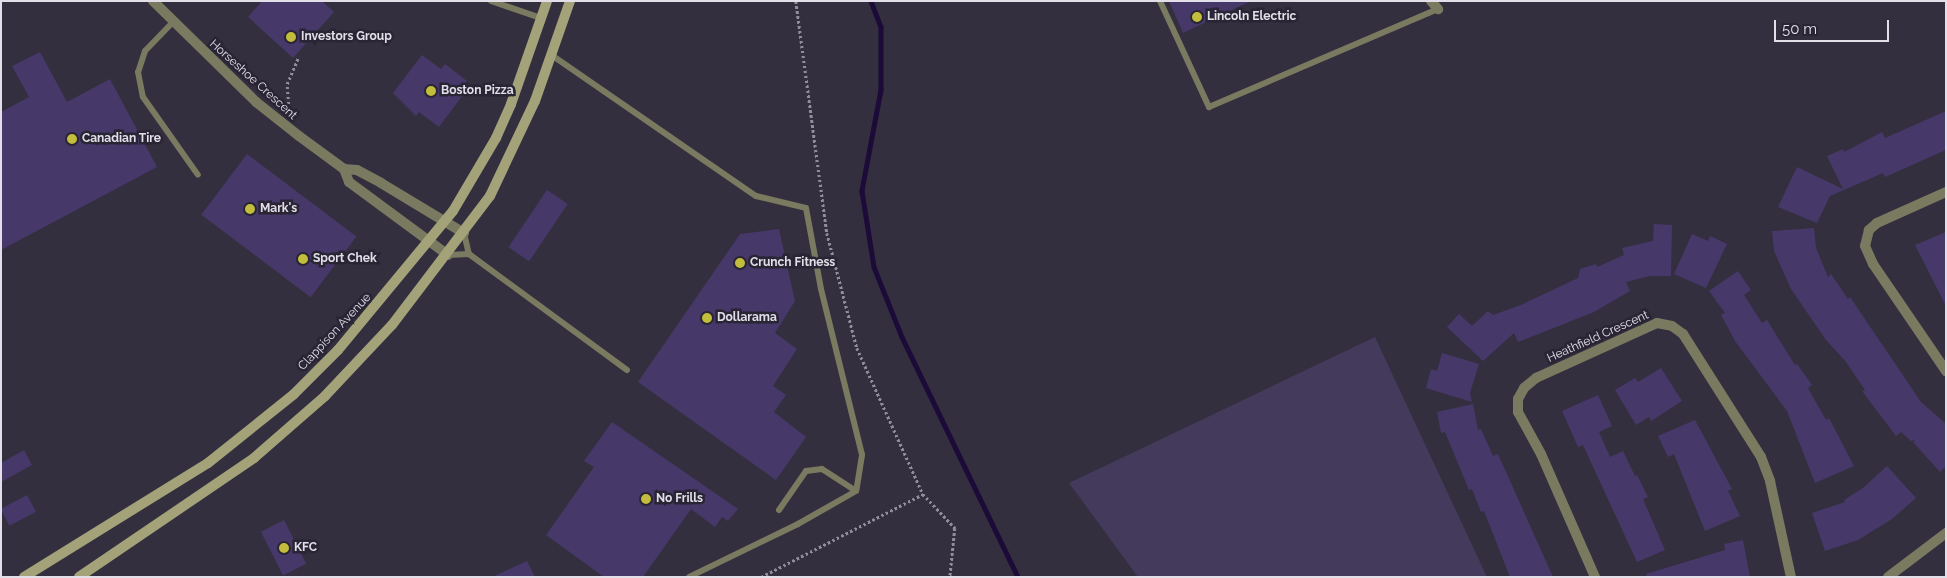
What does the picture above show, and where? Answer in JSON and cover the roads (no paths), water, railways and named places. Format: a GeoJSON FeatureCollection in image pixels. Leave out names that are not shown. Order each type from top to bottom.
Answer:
{"type":"FeatureCollection","features":[{"type":"Feature","properties":{"kind":"main road","name":"Clappison Avenue"},"geometry":{"type":"LineString","coordinates":[[24,577],[208,463],[294,394],[338,350],[445,222],[496,138],[547,1]]}},
{"type":"Feature","properties":{"kind":"main road"},"geometry":{"type":"LineString","coordinates":[[79,577],[224,480],[301,418],[370,350],[448,255],[505,167],[535,101],[570,1]]}},
{"type":"Feature","properties":{"kind":"street","name":"Horseshoe Crescent"},"geometry":{"type":"LineString","coordinates":[[153,1],[172,22],[256,102],[285,126],[344,169],[357,170],[464,233]]}},
{"type":"Feature","properties":{"kind":"street","name":"Horseshoe Crescent"},"geometry":{"type":"LineString","coordinates":[[344,169],[349,182],[448,255]]}},
{"type":"Feature","properties":{"kind":"street"},"geometry":{"type":"LineString","coordinates":[[1946,192],[1876,223],[1870,230],[1865,246],[1873,264],[1946,371]]}},
{"type":"Feature","properties":{"kind":"street","name":"Heathfield Crescent"},"geometry":{"type":"LineString","coordinates":[[1595,577],[1541,454],[1518,412],[1518,399],[1524,388],[1536,378],[1657,323],[1672,326],[1683,334],[1762,457],[1770,481],[1791,577]]}},
{"type":"Feature","properties":{"kind":"street"},"geometry":{"type":"LineString","coordinates":[[1888,577],[1946,533]]}},
{"type":"Feature","properties":{"kind":"lane"},"geometry":{"type":"LineString","coordinates":[[491,1],[541,18]]}},
{"type":"Feature","properties":{"kind":"lane"},"geometry":{"type":"LineString","coordinates":[[1160,1],[1209,107],[1435,5]]}},
{"type":"Feature","properties":{"kind":"lane"},"geometry":{"type":"LineString","coordinates":[[172,22],[145,51],[138,72],[143,97],[198,175]]}},
{"type":"Feature","properties":{"kind":"lane"},"geometry":{"type":"LineString","coordinates":[[550,54],[756,196],[806,208],[821,289],[862,455],[856,491]]}},
{"type":"Feature","properties":{"kind":"lane"},"geometry":{"type":"LineString","coordinates":[[464,233],[470,254],[627,370]]}},
{"type":"Feature","properties":{"kind":"lane"},"geometry":{"type":"LineString","coordinates":[[448,255],[470,254]]}},
{"type":"Feature","properties":{"kind":"lane"},"geometry":{"type":"LineString","coordinates":[[779,510],[806,471],[822,469],[856,491]]}},
{"type":"Feature","properties":{"kind":"lane"},"geometry":{"type":"LineString","coordinates":[[689,577],[798,524],[856,491]]}},
{"type":"Feature","properties":{"kind":"waterway"},"geometry":{"type":"LineString","coordinates":[[871,1],[881,27],[881,90],[862,191],[874,267],[902,337],[1018,577]]}},
{"type":"Feature","properties":{"kind":"place","name":"Lincoln Electric"},"geometry":{"type":"Point","coordinates":[1197,17]}},
{"type":"Feature","properties":{"kind":"place","name":"Investors Group"},"geometry":{"type":"Point","coordinates":[291,37]}},
{"type":"Feature","properties":{"kind":"place","name":"Boston Pizza"},"geometry":{"type":"Point","coordinates":[431,91]}},
{"type":"Feature","properties":{"kind":"place","name":"Canadian Tire"},"geometry":{"type":"Point","coordinates":[72,139]}},
{"type":"Feature","properties":{"kind":"place","name":"Mark's"},"geometry":{"type":"Point","coordinates":[250,209]}},
{"type":"Feature","properties":{"kind":"place","name":"Sport Chek"},"geometry":{"type":"Point","coordinates":[303,259]}},
{"type":"Feature","properties":{"kind":"place","name":"Crunch Fitness"},"geometry":{"type":"Point","coordinates":[740,263]}},
{"type":"Feature","properties":{"kind":"place","name":"Dollarama"},"geometry":{"type":"Point","coordinates":[707,318]}},
{"type":"Feature","properties":{"kind":"place","name":"No Frills"},"geometry":{"type":"Point","coordinates":[646,499]}},
{"type":"Feature","properties":{"kind":"place","name":"KFC"},"geometry":{"type":"Point","coordinates":[284,548]}}]}
